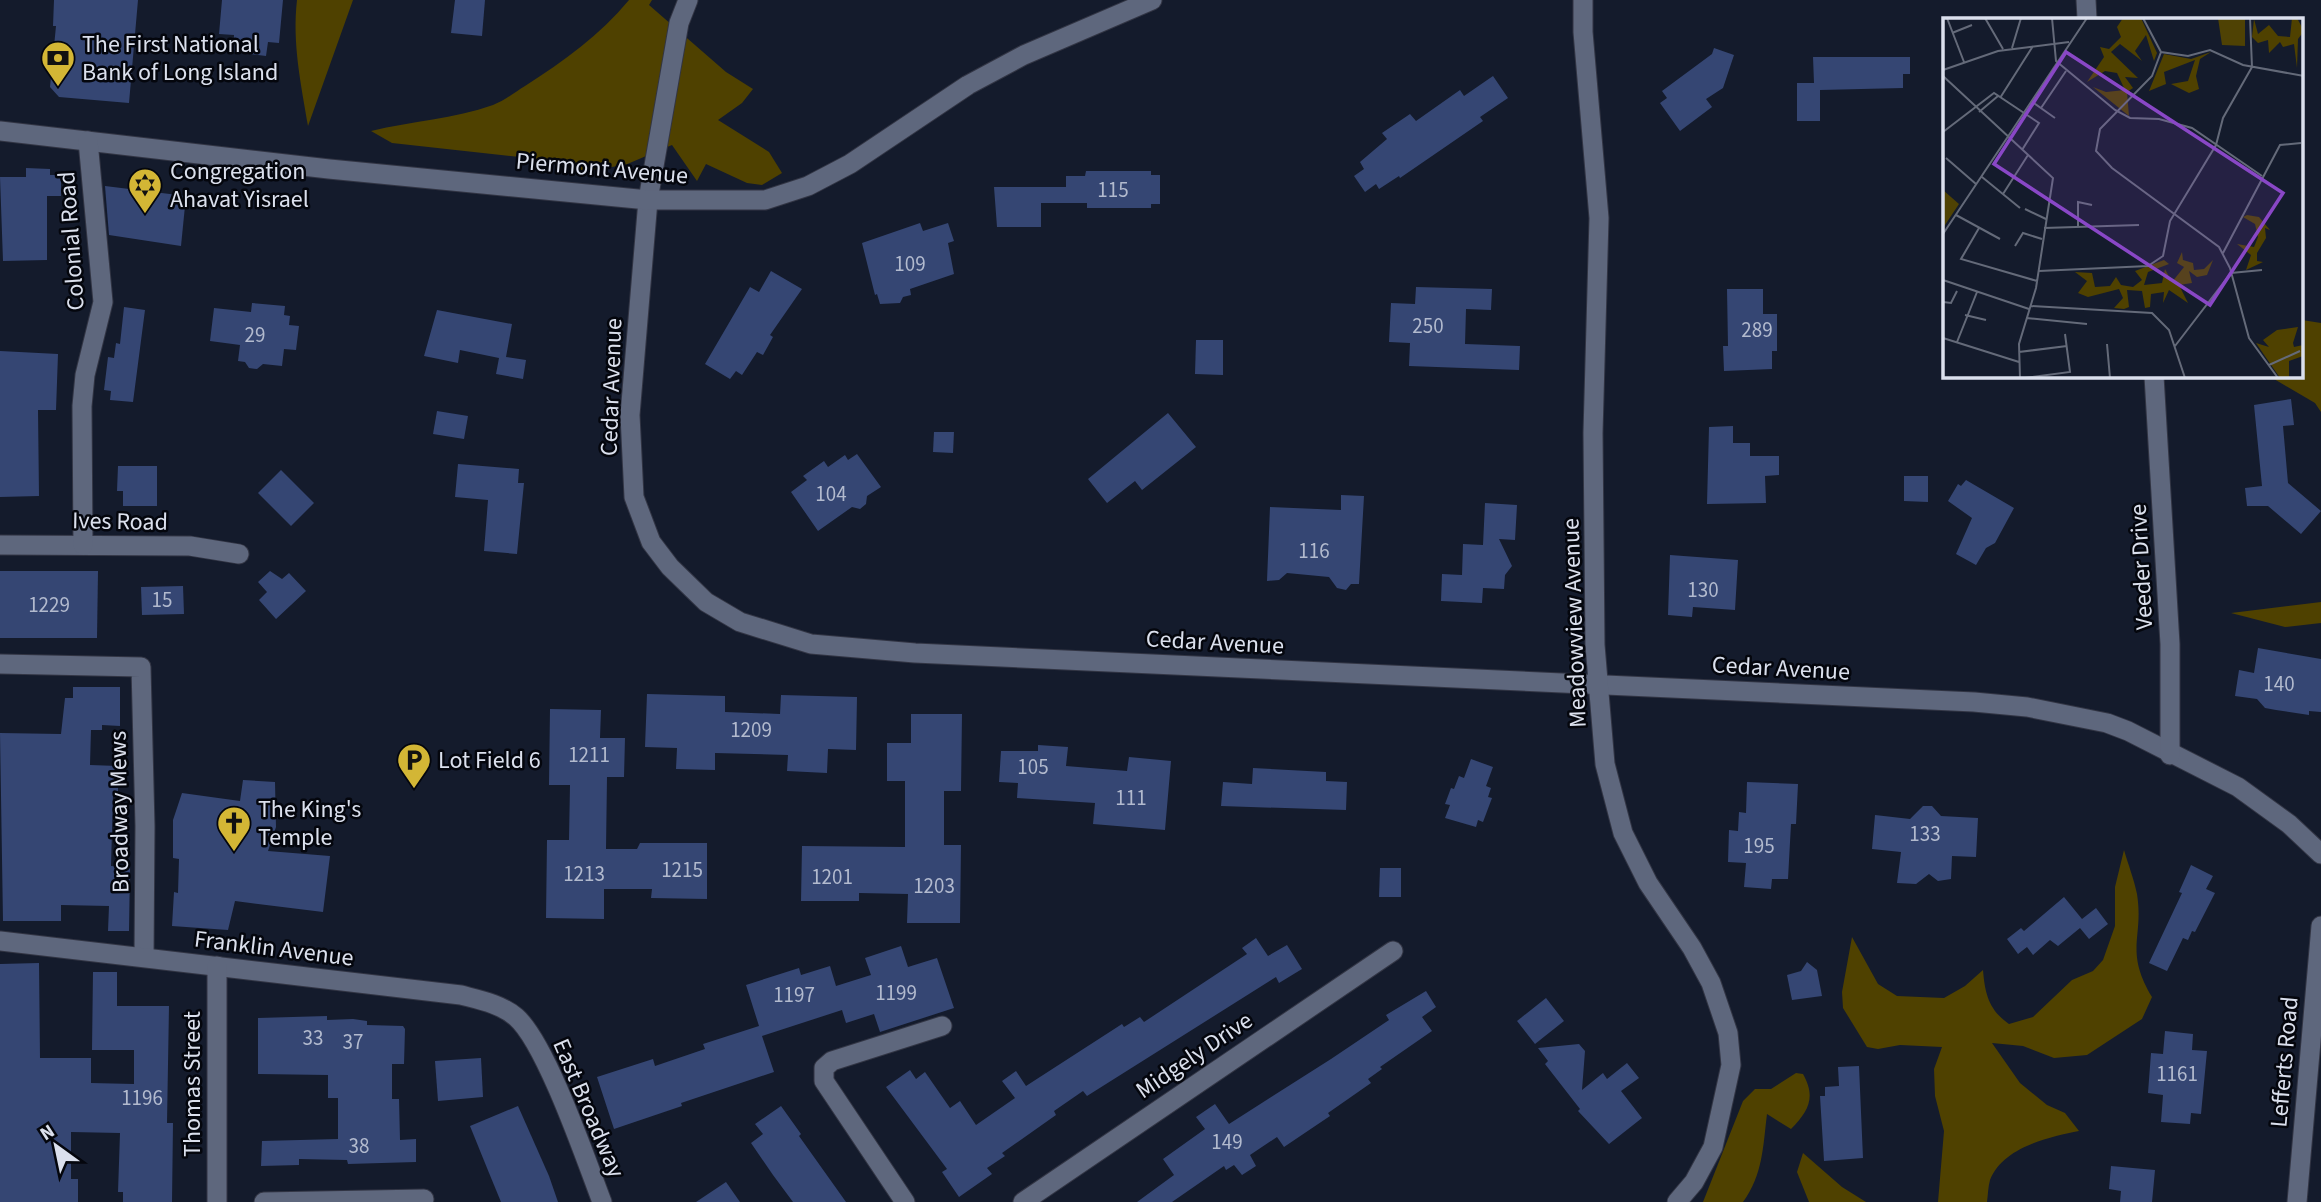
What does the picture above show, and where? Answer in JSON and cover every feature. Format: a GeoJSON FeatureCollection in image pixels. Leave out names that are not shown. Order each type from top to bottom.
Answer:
{"type":"FeatureCollection","features":[{"type":"Feature","properties":{"kind":"street","name":"Cedar Avenue"},"geometry":{"type":"LineString","coordinates":[[688,0],[679,23],[648,200],[629,415],[634,496],[651,542],[670,567],[706,602],[740,622],[811,644],[915,653],[2026,707],[2107,723],[2128,731],[2170,755],[2207,769],[2238,787],[2290,824],[2321,854]]}},
{"type":"Feature","properties":{"kind":"street","name":"Piermont Avenue"},"geometry":{"type":"LineString","coordinates":[[0,131],[648,200],[765,200],[808,186],[850,164],[968,85],[1024,55],[1152,0]]}},
{"type":"Feature","properties":{"kind":"street","name":"Meadowview Avenue"},"geometry":{"type":"LineString","coordinates":[[1583,0],[1583,32],[1599,218],[1592,433],[1595,645],[1605,764],[1623,833],[1647,883],[1692,948],[1711,983],[1728,1033],[1731,1065],[1720,1128],[1713,1147],[1694,1182],[1677,1202]]}},
{"type":"Feature","properties":{"kind":"street"},"geometry":{"type":"LineString","coordinates":[[2086,0],[2087,18]]}},
{"type":"Feature","properties":{"kind":"street","name":"Colonial Road"},"geometry":{"type":"LineString","coordinates":[[83,545],[82,406],[85,375],[103,302],[101,253],[88,141]]}},
{"type":"Feature","properties":{"kind":"street","name":"Veeder Drive"},"geometry":{"type":"LineString","coordinates":[[2154,378],[2170,644],[2170,755]]}},
{"type":"Feature","properties":{"kind":"street","name":"Ives Road"},"geometry":{"type":"LineString","coordinates":[[0,545],[190,547],[239,554]]}},
{"type":"Feature","properties":{"kind":"street","name":"Broadway Mews"},"geometry":{"type":"LineString","coordinates":[[0,664],[141,667],[145,826],[144,956]]}},
{"type":"Feature","properties":{"kind":"street","name":"Lefferts Road"},"geometry":{"type":"LineString","coordinates":[[2297,1202],[2321,926]]}},
{"type":"Feature","properties":{"kind":"street","name":"Franklin Avenue"},"geometry":{"type":"LineString","coordinates":[[0,941],[461,995],[496,1005],[515,1017],[531,1034]]}},
{"type":"Feature","properties":{"kind":"street","name":"Midgely Drive"},"geometry":{"type":"LineString","coordinates":[[1023,1202],[1393,951]]}},
{"type":"Feature","properties":{"kind":"street","name":"Thomas Street"},"geometry":{"type":"LineString","coordinates":[[217,966],[217,1202]]}},
{"type":"Feature","properties":{"kind":"street"},"geometry":{"type":"LineString","coordinates":[[905,1202],[824,1081],[824,1068],[832,1061],[942,1026]]}},
{"type":"Feature","properties":{"kind":"street","name":"East Broadway"},"geometry":{"type":"LineString","coordinates":[[531,1034],[561,1099],[602,1202]]}},
{"type":"Feature","properties":{"kind":"street"},"geometry":{"type":"LineString","coordinates":[[264,1202],[424,1199]]}},
{"type":"Feature","properties":{"kind":"shaded area"},"geometry":{"type":"Polygon","coordinates":[[[297,0],[353,0],[308,126],[296,48],[297,0]]]}},
{"type":"Feature","properties":{"kind":"shaded area"},"geometry":{"type":"Polygon","coordinates":[[[629,0],[652,0],[649,5],[726,72],[753,89],[742,103],[718,120],[769,152],[782,173],[762,185],[747,183],[706,164],[697,181],[672,145],[625,165],[585,171],[529,158],[392,143],[371,131],[463,114],[505,99],[581,47],[629,0]]]}},
{"type":"Feature","properties":{"kind":"shaded area"},"geometry":{"type":"Polygon","coordinates":[[[2304,320],[2321,323],[2321,412],[2315,403],[2272,378],[2304,378],[2304,320]]]}},
{"type":"Feature","properties":{"kind":"shaded area"},"geometry":{"type":"Polygon","coordinates":[[[2321,602],[2321,623],[2285,627],[2231,613],[2321,602]]]}},
{"type":"Feature","properties":{"kind":"shaded area"},"geometry":{"type":"Polygon","coordinates":[[[2124,850],[2139,909],[2139,967],[2152,997],[2142,1019],[2087,1055],[2054,1058],[2023,1046],[1992,1043],[2020,1083],[2047,1105],[2065,1113],[2079,1131],[2041,1140],[2005,1159],[1990,1180],[1987,1202],[1938,1202],[1944,1131],[1935,1096],[1934,1069],[1942,1047],[1867,1047],[1843,1008],[1842,992],[1852,937],[1878,984],[1897,996],[1944,998],[1965,986],[1983,970],[1989,1001],[2002,1019],[2009,1024],[2033,1017],[2072,980],[2093,971],[2103,960],[2115,926],[2115,887],[2124,850]]]}},
{"type":"Feature","properties":{"kind":"shaded area"},"geometry":{"type":"Polygon","coordinates":[[[1796,1073],[1803,1074],[1807,1082],[1809,1103],[1791,1129],[1767,1114],[1758,1171],[1743,1202],[1703,1202],[1743,1101],[1755,1089],[1771,1089],[1796,1073]]]}},
{"type":"Feature","properties":{"kind":"shaded area"},"geometry":{"type":"Polygon","coordinates":[[[1803,1153],[1842,1187],[1866,1202],[1809,1202],[1797,1172],[1803,1153]]]}},
{"type":"Feature","properties":{"kind":"building"},"geometry":{"type":"Polygon","coordinates":[[[54,0],[138,0],[129,103],[59,97],[50,87],[56,26],[53,26],[54,0]]]}},
{"type":"Feature","properties":{"kind":"building"},"geometry":{"type":"Polygon","coordinates":[[[222,0],[283,0],[279,43],[268,42],[266,56],[233,52],[234,35],[219,34],[222,0]]]}},
{"type":"Feature","properties":{"kind":"building"},"geometry":{"type":"Polygon","coordinates":[[[455,0],[485,0],[482,36],[451,33],[455,0]]]}},
{"type":"Feature","properties":{"kind":"building"},"geometry":{"type":"Polygon","coordinates":[[[1714,48],[1734,55],[1723,88],[1706,99],[1712,107],[1680,131],[1660,103],[1667,98],[1662,91],[1712,54],[1714,48]]]}},
{"type":"Feature","properties":{"kind":"building"},"geometry":{"type":"Polygon","coordinates":[[[1813,57],[1910,57],[1910,74],[1903,74],[1903,88],[1820,90],[1820,121],[1797,121],[1797,83],[1814,83],[1813,57]]]}},
{"type":"Feature","properties":{"kind":"building"},"geometry":{"type":"Polygon","coordinates":[[[1493,76],[1508,98],[1480,117],[1483,121],[1400,178],[1399,176],[1379,189],[1376,184],[1365,192],[1354,176],[1364,169],[1360,162],[1387,139],[1382,133],[1410,114],[1416,121],[1460,90],[1464,96],[1493,76]]]}},
{"type":"Feature","properties":{"kind":"building"},"geometry":{"type":"Polygon","coordinates":[[[26,168],[50,169],[50,175],[61,175],[61,196],[47,196],[47,260],[3,261],[0,177],[26,177],[26,168]]]}},
{"type":"Feature","properties":{"kind":"building"},"geometry":{"type":"Polygon","coordinates":[[[1086,171],[1151,171],[1151,175],[1160,175],[1160,204],[1151,204],[1151,208],[1087,208],[1087,203],[1041,203],[1041,227],[997,227],[994,187],[1066,187],[1066,176],[1085,176],[1086,171]]]}},
{"type":"Feature","properties":{"kind":"building","name":"Congregation Ahavat Yisrael"},"geometry":{"type":"Polygon","coordinates":[[[105,186],[186,196],[181,246],[109,235],[105,186]]]}},
{"type":"Feature","properties":{"kind":"building"},"geometry":{"type":"Polygon","coordinates":[[[920,223],[923,231],[948,223],[954,241],[948,243],[954,274],[910,289],[911,295],[903,297],[900,303],[880,304],[877,294],[875,295],[862,243],[920,223]]]}},
{"type":"Feature","properties":{"kind":"building"},"geometry":{"type":"Polygon","coordinates":[[[771,271],[802,289],[770,335],[773,337],[763,355],[757,352],[742,375],[736,371],[730,379],[705,364],[750,287],[759,292],[771,271]]]}},
{"type":"Feature","properties":{"kind":"building"},"geometry":{"type":"Polygon","coordinates":[[[1416,287],[1492,289],[1491,310],[1466,309],[1465,344],[1520,346],[1519,370],[1409,366],[1410,343],[1389,342],[1391,303],[1415,304],[1416,287]]]}},
{"type":"Feature","properties":{"kind":"building"},"geometry":{"type":"Polygon","coordinates":[[[1727,289],[1763,289],[1763,314],[1777,314],[1777,351],[1772,351],[1772,369],[1724,371],[1723,346],[1728,346],[1727,289]]]}},
{"type":"Feature","properties":{"kind":"building"},"geometry":{"type":"Polygon","coordinates":[[[252,303],[285,306],[284,315],[290,316],[289,325],[299,326],[296,350],[284,349],[282,366],[263,364],[257,369],[249,368],[245,362],[238,361],[240,345],[210,341],[214,308],[251,312],[252,303]]]}},
{"type":"Feature","properties":{"kind":"building"},"geometry":{"type":"Polygon","coordinates":[[[124,307],[145,310],[133,402],[110,400],[111,391],[104,390],[108,357],[114,358],[116,343],[120,344],[124,307]]]}},
{"type":"Feature","properties":{"kind":"building"},"geometry":{"type":"Polygon","coordinates":[[[437,310],[512,324],[506,357],[526,360],[523,379],[496,374],[499,358],[460,350],[458,363],[424,356],[437,310]]]}},
{"type":"Feature","properties":{"kind":"building"},"geometry":{"type":"Polygon","coordinates":[[[1196,340],[1223,340],[1223,375],[1195,374],[1196,340]]]}},
{"type":"Feature","properties":{"kind":"building"},"geometry":{"type":"Polygon","coordinates":[[[0,351],[58,354],[56,410],[38,410],[39,496],[0,497],[0,351]]]}},
{"type":"Feature","properties":{"kind":"building"},"geometry":{"type":"Polygon","coordinates":[[[2291,399],[2294,425],[2283,426],[2288,483],[2321,511],[2301,534],[2268,506],[2247,506],[2245,488],[2262,486],[2254,405],[2291,399]]]}},
{"type":"Feature","properties":{"kind":"building"},"geometry":{"type":"Polygon","coordinates":[[[437,411],[468,416],[464,439],[433,434],[437,411]]]}},
{"type":"Feature","properties":{"kind":"building"},"geometry":{"type":"Polygon","coordinates":[[[1168,413],[1196,447],[1142,490],[1135,481],[1107,503],[1088,479],[1168,413]]]}},
{"type":"Feature","properties":{"kind":"building"},"geometry":{"type":"Polygon","coordinates":[[[1733,426],[1733,443],[1750,443],[1750,456],[1779,456],[1779,475],[1765,476],[1766,503],[1707,504],[1709,427],[1733,426]]]}},
{"type":"Feature","properties":{"kind":"building"},"geometry":{"type":"Polygon","coordinates":[[[934,432],[954,432],[953,453],[933,452],[934,432]]]}},
{"type":"Feature","properties":{"kind":"building"},"geometry":{"type":"Polygon","coordinates":[[[857,454],[881,487],[867,496],[866,504],[860,509],[852,507],[818,531],[791,492],[807,480],[803,476],[824,461],[828,467],[845,455],[848,460],[857,454]]]}},
{"type":"Feature","properties":{"kind":"building"},"geometry":{"type":"Polygon","coordinates":[[[458,464],[519,469],[518,483],[524,483],[517,554],[484,551],[488,500],[455,497],[458,464]]]}},
{"type":"Feature","properties":{"kind":"building"},"geometry":{"type":"Polygon","coordinates":[[[118,466],[157,466],[157,506],[123,506],[123,491],[117,491],[118,466]]]}},
{"type":"Feature","properties":{"kind":"building"},"geometry":{"type":"Polygon","coordinates":[[[281,470],[314,503],[291,526],[258,493],[281,470]]]}},
{"type":"Feature","properties":{"kind":"building"},"geometry":{"type":"Polygon","coordinates":[[[1904,476],[1928,476],[1928,502],[1904,501],[1904,476]]]}},
{"type":"Feature","properties":{"kind":"building"},"geometry":{"type":"Polygon","coordinates":[[[1966,480],[2014,508],[1995,543],[1986,548],[1976,565],[1956,554],[1972,518],[1948,501],[1958,484],[1961,486],[1966,480]]]}},
{"type":"Feature","properties":{"kind":"building"},"geometry":{"type":"Polygon","coordinates":[[[1341,495],[1364,496],[1359,584],[1351,584],[1346,590],[1337,588],[1329,577],[1287,573],[1279,580],[1267,581],[1270,507],[1341,510],[1341,495]]]}},
{"type":"Feature","properties":{"kind":"building"},"geometry":{"type":"Polygon","coordinates":[[[1485,503],[1517,505],[1515,540],[1499,539],[1512,566],[1505,575],[1504,589],[1483,588],[1482,603],[1441,601],[1442,574],[1462,575],[1463,544],[1483,545],[1485,503]]]}},
{"type":"Feature","properties":{"kind":"building"},"geometry":{"type":"Polygon","coordinates":[[[1670,555],[1738,560],[1735,610],[1693,607],[1692,617],[1668,615],[1670,555]]]}},
{"type":"Feature","properties":{"kind":"building"},"geometry":{"type":"Polygon","coordinates":[[[0,571],[98,571],[97,638],[0,638],[0,571]]]}},
{"type":"Feature","properties":{"kind":"building"},"geometry":{"type":"Polygon","coordinates":[[[270,571],[282,579],[289,573],[306,591],[276,619],[259,600],[267,592],[258,582],[270,571]]]}},
{"type":"Feature","properties":{"kind":"building"},"geometry":{"type":"Polygon","coordinates":[[[183,586],[184,614],[142,615],[141,587],[183,586]]]}},
{"type":"Feature","properties":{"kind":"building"},"geometry":{"type":"Polygon","coordinates":[[[2258,648],[2321,659],[2321,712],[2309,711],[2309,715],[2265,708],[2257,699],[2235,696],[2239,670],[2254,673],[2258,648]]]}},
{"type":"Feature","properties":{"kind":"building"},"geometry":{"type":"Polygon","coordinates":[[[73,687],[120,687],[120,726],[102,725],[102,730],[91,730],[90,765],[118,766],[118,794],[113,794],[111,866],[130,867],[129,931],[108,931],[109,906],[61,905],[61,921],[3,921],[0,733],[61,734],[65,698],[73,698],[73,687]]]}},
{"type":"Feature","properties":{"kind":"building"},"geometry":{"type":"Polygon","coordinates":[[[647,694],[725,696],[725,712],[780,714],[781,695],[857,697],[856,750],[828,749],[827,773],[787,771],[788,755],[715,753],[715,770],[676,769],[677,748],[645,747],[647,694]]]}},
{"type":"Feature","properties":{"kind":"building"},"geometry":{"type":"Polygon","coordinates":[[[550,709],[601,710],[600,738],[625,738],[624,777],[607,777],[606,849],[637,849],[640,843],[707,843],[707,899],[651,898],[652,889],[604,889],[604,919],[546,918],[547,840],[569,840],[570,785],[549,785],[550,709]]]}},
{"type":"Feature","properties":{"kind":"building"},"geometry":{"type":"Polygon","coordinates":[[[911,714],[962,714],[961,791],[944,791],[944,845],[961,845],[960,923],[907,923],[908,894],[859,893],[859,901],[801,901],[802,846],[905,847],[905,781],[887,781],[887,743],[911,743],[911,714]]]}},
{"type":"Feature","properties":{"kind":"building"},"geometry":{"type":"Polygon","coordinates":[[[1038,745],[1068,747],[1066,766],[1127,771],[1129,757],[1171,761],[1165,830],[1093,824],[1095,803],[1017,798],[1018,783],[999,782],[1001,751],[1038,751],[1038,745]]]}},
{"type":"Feature","properties":{"kind":"building"},"geometry":{"type":"Polygon","coordinates":[[[1471,759],[1493,767],[1486,786],[1491,788],[1488,797],[1492,798],[1483,822],[1478,820],[1476,827],[1445,818],[1450,805],[1445,804],[1451,788],[1454,789],[1459,776],[1464,778],[1471,759]]]}},
{"type":"Feature","properties":{"kind":"building"},"geometry":{"type":"Polygon","coordinates":[[[1253,768],[1326,772],[1326,781],[1347,782],[1346,810],[1221,806],[1223,782],[1252,784],[1253,768]]]}},
{"type":"Feature","properties":{"kind":"building","name":"The King's Temple"},"geometry":{"type":"Polygon","coordinates":[[[243,780],[275,782],[276,827],[268,851],[330,856],[323,912],[235,901],[228,930],[172,926],[174,892],[178,893],[179,859],[173,858],[173,820],[182,793],[240,801],[243,780]]]}},
{"type":"Feature","properties":{"kind":"building"},"geometry":{"type":"Polygon","coordinates":[[[1747,782],[1798,784],[1796,824],[1791,824],[1788,879],[1772,879],[1771,889],[1744,887],[1746,863],[1728,862],[1729,830],[1738,831],[1739,812],[1746,813],[1747,782]]]}},
{"type":"Feature","properties":{"kind":"building"},"geometry":{"type":"Polygon","coordinates":[[[1923,806],[1932,806],[1941,816],[1978,818],[1976,857],[1952,856],[1951,879],[1938,881],[1929,874],[1916,884],[1897,883],[1901,852],[1872,849],[1875,815],[1910,819],[1923,806]]]}},
{"type":"Feature","properties":{"kind":"building"},"geometry":{"type":"Polygon","coordinates":[[[2191,865],[2213,876],[2206,889],[2215,893],[2195,932],[2192,931],[2188,940],[2183,938],[2167,971],[2149,963],[2182,893],[2179,892],[2191,865]]]}},
{"type":"Feature","properties":{"kind":"building"},"geometry":{"type":"Polygon","coordinates":[[[1380,868],[1401,868],[1401,897],[1379,897],[1380,868]]]}},
{"type":"Feature","properties":{"kind":"building"},"geometry":{"type":"Polygon","coordinates":[[[2064,897],[2082,919],[2096,908],[2108,924],[2089,939],[2080,928],[2058,946],[2050,940],[2033,955],[2027,947],[2018,954],[2007,939],[2021,928],[2024,931],[2064,897]]]}},
{"type":"Feature","properties":{"kind":"building"},"geometry":{"type":"Polygon","coordinates":[[[1256,938],[1268,956],[1287,945],[1302,969],[1279,983],[1276,977],[1087,1096],[1083,1091],[1054,1111],[1056,1115],[1002,1153],[1005,1156],[987,1168],[992,1174],[959,1197],[942,1172],[947,1169],[886,1087],[910,1070],[916,1079],[925,1072],[950,1108],[960,1101],[976,1125],[1015,1098],[1002,1081],[1016,1071],[1026,1086],[1122,1024],[1124,1027],[1140,1017],[1144,1022],[1247,954],[1242,948],[1256,938]]]}},
{"type":"Feature","properties":{"kind":"building"},"geometry":{"type":"Polygon","coordinates":[[[901,946],[908,967],[937,958],[954,1008],[880,1032],[874,1014],[846,1023],[842,1010],[762,1036],[774,1072],[614,1129],[597,1077],[653,1059],[655,1066],[705,1049],[703,1044],[759,1026],[746,985],[799,968],[801,975],[830,966],[836,986],[871,975],[865,958],[901,946]]]}},
{"type":"Feature","properties":{"kind":"building"},"geometry":{"type":"Polygon","coordinates":[[[1807,962],[1817,970],[1822,996],[1792,1000],[1787,975],[1801,971],[1807,962]]]}},
{"type":"Feature","properties":{"kind":"building"},"geometry":{"type":"Polygon","coordinates":[[[39,963],[40,1058],[91,1058],[91,1083],[134,1084],[134,1050],[92,1050],[93,972],[117,972],[117,1006],[169,1006],[167,1123],[173,1123],[172,1202],[123,1202],[123,1192],[118,1192],[120,1133],[71,1132],[71,1179],[78,1179],[78,1202],[0,1202],[0,964],[39,963]]]}},
{"type":"Feature","properties":{"kind":"building"},"geometry":{"type":"Polygon","coordinates":[[[1426,991],[1436,1007],[1422,1017],[1432,1031],[1380,1067],[1382,1069],[1368,1079],[1371,1083],[1328,1113],[1330,1116],[1284,1147],[1277,1137],[1250,1155],[1256,1166],[1242,1175],[1234,1165],[1226,1170],[1224,1166],[1172,1202],[1137,1202],[1174,1175],[1163,1159],[1205,1129],[1196,1117],[1215,1104],[1229,1124],[1389,1020],[1386,1015],[1426,991]]]}},
{"type":"Feature","properties":{"kind":"building"},"geometry":{"type":"Polygon","coordinates":[[[1546,998],[1564,1021],[1535,1044],[1517,1021],[1546,998]]]}},
{"type":"Feature","properties":{"kind":"building"},"geometry":{"type":"Polygon","coordinates":[[[327,1016],[327,1020],[353,1019],[367,1021],[367,1025],[403,1026],[405,1029],[404,1064],[392,1064],[392,1099],[399,1099],[400,1140],[416,1139],[416,1162],[348,1164],[347,1160],[299,1159],[299,1165],[261,1166],[262,1141],[338,1139],[338,1098],[328,1098],[328,1075],[258,1074],[258,1018],[327,1016]]]}},
{"type":"Feature","properties":{"kind":"building"},"geometry":{"type":"Polygon","coordinates":[[[2165,1031],[2193,1034],[2192,1050],[2207,1051],[2201,1114],[2191,1113],[2190,1124],[2161,1122],[2163,1095],[2148,1093],[2151,1053],[2163,1054],[2165,1031]]]}},
{"type":"Feature","properties":{"kind":"building"},"geometry":{"type":"Polygon","coordinates":[[[1579,1044],[1585,1051],[1582,1090],[1603,1073],[1607,1079],[1627,1063],[1639,1078],[1621,1091],[1642,1118],[1609,1144],[1578,1111],[1580,1109],[1545,1064],[1548,1061],[1538,1048],[1579,1044]]]}},
{"type":"Feature","properties":{"kind":"building"},"geometry":{"type":"Polygon","coordinates":[[[481,1058],[483,1097],[438,1101],[435,1061],[481,1058]]]}},
{"type":"Feature","properties":{"kind":"building"},"geometry":{"type":"Polygon","coordinates":[[[1859,1066],[1863,1158],[1824,1161],[1820,1096],[1825,1096],[1825,1087],[1839,1086],[1838,1067],[1859,1066]]]}},
{"type":"Feature","properties":{"kind":"building"},"geometry":{"type":"Polygon","coordinates":[[[518,1106],[558,1202],[501,1202],[470,1126],[518,1106]]]}},
{"type":"Feature","properties":{"kind":"building"},"geometry":{"type":"Polygon","coordinates":[[[781,1106],[846,1202],[793,1202],[751,1143],[763,1134],[755,1124],[781,1106]]]}},
{"type":"Feature","properties":{"kind":"building"},"geometry":{"type":"Polygon","coordinates":[[[2111,1166],[2155,1170],[2152,1202],[2120,1202],[2121,1191],[2109,1189],[2111,1166]]]}},
{"type":"Feature","properties":{"kind":"building"},"geometry":{"type":"Polygon","coordinates":[[[726,1182],[740,1202],[696,1202],[726,1182]]]}},
{"type":"Feature","properties":{"kind":"place","name":"The First National Bank of Long Island"},"geometry":{"type":"Point","coordinates":[58,88]}},
{"type":"Feature","properties":{"kind":"place","name":"Congregation Ahavat Yisrael"},"geometry":{"type":"Point","coordinates":[145,215]}},
{"type":"Feature","properties":{"kind":"place","name":"Lot Field 6"},"geometry":{"type":"Point","coordinates":[414,790]}},
{"type":"Feature","properties":{"kind":"place","name":"The King's Temple"},"geometry":{"type":"Point","coordinates":[234,853]}}]}
